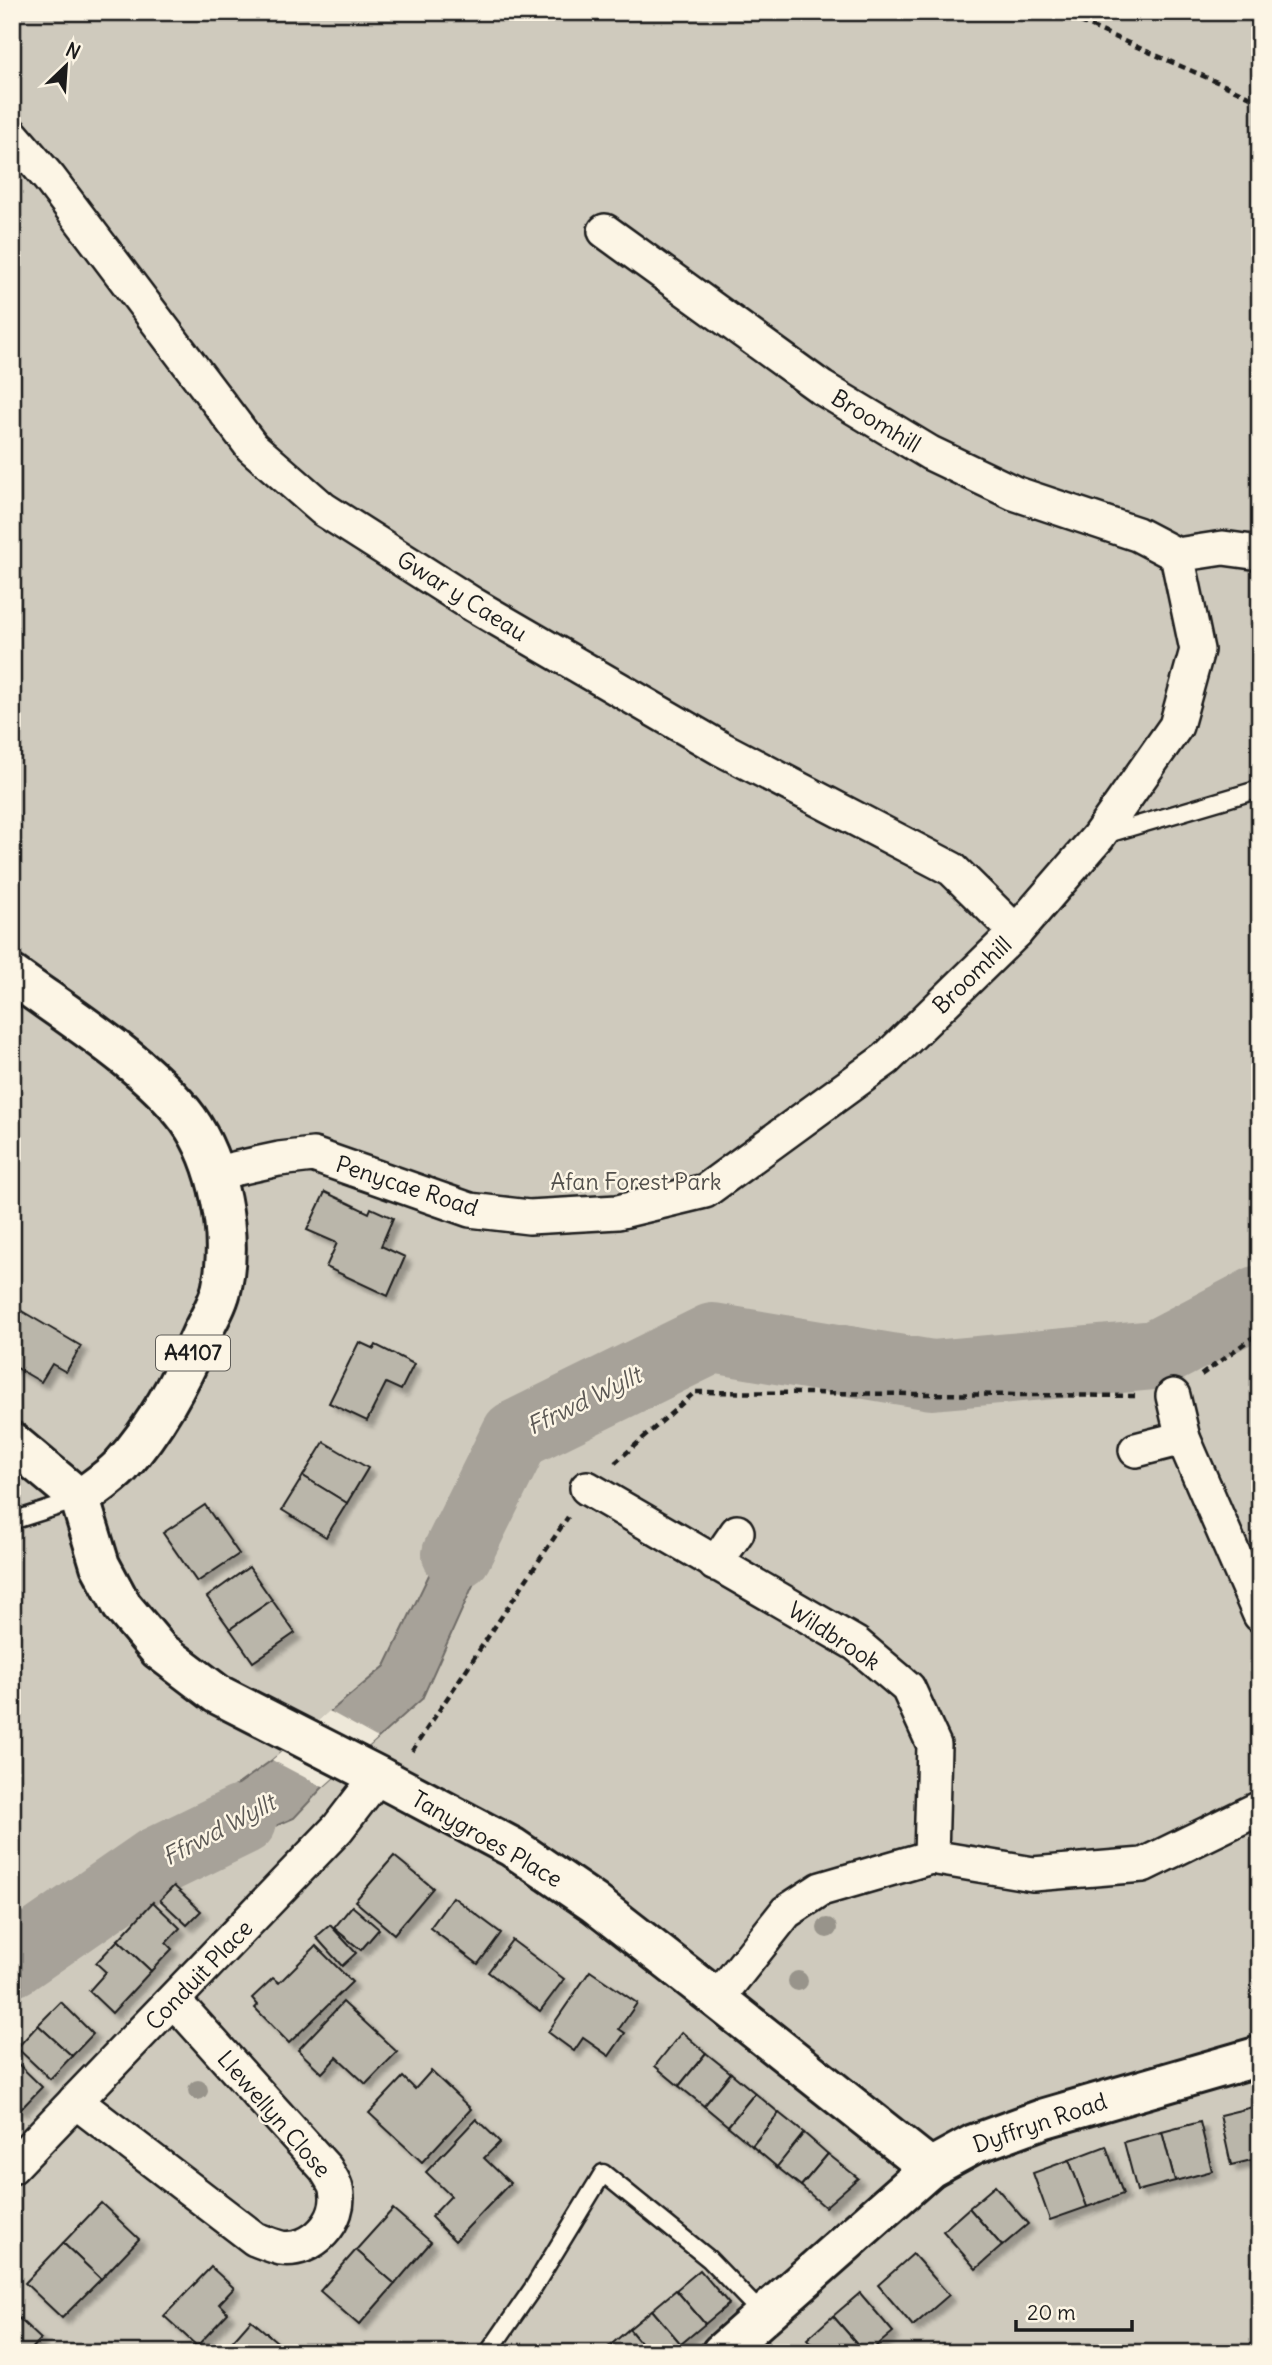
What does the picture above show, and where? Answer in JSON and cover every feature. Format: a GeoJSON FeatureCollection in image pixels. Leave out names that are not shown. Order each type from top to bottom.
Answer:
{"type":"FeatureCollection","features":[{"type":"Feature","properties":{"kind":"street","name":"Gwar y Caeau"},"geometry":{"type":"LineString","coordinates":[[12,135],[49,178],[252,447],[323,509],[472,604],[720,748],[952,869],[1016,932]]}},
{"type":"Feature","properties":{"kind":"street","name":"Broomhill"},"geometry":{"type":"LineString","coordinates":[[605,231],[822,388],[930,453],[1014,493],[1136,534],[1177,555],[1197,650],[1175,726],[1098,837],[1016,932],[886,1059]]}},
{"type":"Feature","properties":{"kind":"street"},"geometry":{"type":"LineString","coordinates":[[1177,555],[1223,548],[1260,554]]}},
{"type":"Feature","properties":{"kind":"street","name":"A4107"},"geometry":{"type":"LineString","coordinates":[[12,975],[159,1086],[189,1121],[215,1173],[223,1211],[227,1249],[222,1289],[190,1359],[160,1417],[120,1467],[80,1499]]}},
{"type":"Feature","properties":{"kind":"street","name":"Penycae Road"},"geometry":{"type":"LineString","coordinates":[[215,1173],[279,1159],[313,1155],[470,1210],[529,1217],[618,1212],[705,1191],[886,1059]]}},
{"type":"Feature","properties":{"kind":"street"},"geometry":{"type":"LineString","coordinates":[[1173,1396],[1183,1438],[1260,1615]]}},
{"type":"Feature","properties":{"kind":"street"},"geometry":{"type":"LineString","coordinates":[[1136,1450],[1183,1438]]}},
{"type":"Feature","properties":{"kind":"street"},"geometry":{"type":"LineString","coordinates":[[12,1442],[80,1499]]}},
{"type":"Feature","properties":{"kind":"street","name":"Wildbrook"},"geometry":{"type":"LineString","coordinates":[[587,1488],[856,1644],[908,1688],[934,1745],[931,1857]]}},
{"type":"Feature","properties":{"kind":"street","name":"Tanygroes Place"},"geometry":{"type":"LineString","coordinates":[[80,1499],[100,1565],[122,1606],[159,1650],[217,1694],[512,1847],[594,1903],[930,2168]]}},
{"type":"Feature","properties":{"kind":"street"},"geometry":{"type":"LineString","coordinates":[[715,1564],[737,1532]]}},
{"type":"Feature","properties":{"kind":"street","name":"Conduit Place"},"geometry":{"type":"LineString","coordinates":[[12,2167],[338,1828],[364,1769]]}},
{"type":"Feature","properties":{"kind":"street"},"geometry":{"type":"LineString","coordinates":[[717,1998],[786,1912],[821,1889],[931,1857],[1033,1874],[1143,1865],[1260,1808]]}},
{"type":"Feature","properties":{"kind":"street","name":"Llewellyn Close"},"geometry":{"type":"LineString","coordinates":[[75,2101],[255,2239],[283,2248],[310,2244],[326,2228],[335,2209],[336,2189],[326,2169],[197,2025],[173,2002]]}},
{"type":"Feature","properties":{"kind":"street","name":"Dyffryn Road"},"geometry":{"type":"LineString","coordinates":[[720,2353],[930,2168],[974,2144],[1045,2118],[1260,2056]]}},
{"type":"Feature","properties":{"kind":"lane"},"geometry":{"type":"LineString","coordinates":[[1098,837],[1260,789]]}},
{"type":"Feature","properties":{"kind":"lane"},"geometry":{"type":"LineString","coordinates":[[12,1521],[80,1499]]}},
{"type":"Feature","properties":{"kind":"lane"},"geometry":{"type":"LineString","coordinates":[[488,2353],[533,2288],[603,2174],[709,2259],[764,2316]]}},
{"type":"Feature","properties":{"kind":"path"},"geometry":{"type":"LineString","coordinates":[[1058,12],[1260,101]]}},
{"type":"Feature","properties":{"kind":"path"},"geometry":{"type":"LineString","coordinates":[[364,1769],[409,1756],[587,1488],[695,1392],[1173,1396],[1260,1332]]}},
{"type":"Feature","properties":{"kind":"green space","name":"Afan Forest Park"},"geometry":{"type":"Polygon","coordinates":[[[12,12],[1260,12],[1260,2353],[12,2353],[12,12]]]}},
{"type":"Feature","properties":{"kind":"water"},"geometry":{"type":"Polygon","coordinates":[[[484,1461],[521,1478],[422,1699],[323,1787],[294,1818],[162,1875],[147,1840],[226,1793],[272,1760],[385,1666],[484,1461]]]}},
{"type":"Feature","properties":{"kind":"pier"},"geometry":{"type":"Polygon","coordinates":[[[329,1711],[378,1738],[323,1787],[272,1760],[329,1711]]]}},
{"type":"Feature","properties":{"kind":"building"},"geometry":{"type":"Polygon","coordinates":[[[325,1192],[369,1213],[371,1208],[393,1218],[381,1246],[405,1257],[388,1296],[326,1267],[337,1243],[307,1230],[325,1192]]]}},
{"type":"Feature","properties":{"kind":"building"},"geometry":{"type":"Polygon","coordinates":[[[20,1310],[81,1346],[66,1372],[52,1364],[41,1382],[12,1365],[12,1323],[20,1310]]]}},
{"type":"Feature","properties":{"kind":"building"},"geometry":{"type":"Polygon","coordinates":[[[359,1342],[374,1349],[376,1345],[414,1364],[401,1390],[386,1383],[367,1421],[329,1403],[359,1342]]]}},
{"type":"Feature","properties":{"kind":"building"},"geometry":{"type":"Polygon","coordinates":[[[324,1442],[368,1468],[347,1503],[303,1476],[324,1442]]]}},
{"type":"Feature","properties":{"kind":"building"},"geometry":{"type":"Polygon","coordinates":[[[303,1476],[347,1503],[326,1537],[282,1510],[303,1476]]]}},
{"type":"Feature","properties":{"kind":"building"},"geometry":{"type":"Polygon","coordinates":[[[205,1505],[239,1554],[197,1582],[163,1533],[205,1505]]]}},
{"type":"Feature","properties":{"kind":"building"},"geometry":{"type":"Polygon","coordinates":[[[249,1567],[272,1600],[230,1629],[207,1597],[249,1567]]]}},
{"type":"Feature","properties":{"kind":"building"},"geometry":{"type":"Polygon","coordinates":[[[272,1600],[295,1633],[253,1662],[230,1629],[272,1600]]]}},
{"type":"Feature","properties":{"kind":"building"},"geometry":{"type":"Polygon","coordinates":[[[394,1856],[433,1888],[394,1934],[355,1901],[394,1856]]]}},
{"type":"Feature","properties":{"kind":"building"},"geometry":{"type":"Polygon","coordinates":[[[174,1886],[201,1911],[187,1925],[160,1900],[174,1886]]]}},
{"type":"Feature","properties":{"kind":"building"},"geometry":{"type":"Polygon","coordinates":[[[453,1897],[501,1933],[478,1964],[430,1928],[453,1897]]]}},
{"type":"Feature","properties":{"kind":"building"},"geometry":{"type":"Polygon","coordinates":[[[153,1902],[180,1928],[166,1943],[172,1949],[151,1971],[118,1940],[153,1902]]]}},
{"type":"Feature","properties":{"kind":"building"},"geometry":{"type":"Polygon","coordinates":[[[352,1906],[379,1929],[361,1950],[334,1928],[352,1906]]]}},
{"type":"Feature","properties":{"kind":"building"},"geometry":{"type":"Polygon","coordinates":[[[330,1925],[356,1953],[342,1966],[316,1937],[330,1925]]]}},
{"type":"Feature","properties":{"kind":"building"},"geometry":{"type":"Polygon","coordinates":[[[118,1940],[151,1971],[112,2013],[89,1991],[106,1972],[96,1963],[118,1940]]]}},
{"type":"Feature","properties":{"kind":"building"},"geometry":{"type":"Polygon","coordinates":[[[512,1940],[564,1979],[540,2011],[488,1972],[512,1940]]]}},
{"type":"Feature","properties":{"kind":"building"},"geometry":{"type":"Polygon","coordinates":[[[316,1946],[352,1982],[289,2043],[255,2008],[258,2005],[252,1998],[273,1978],[279,1983],[316,1946]]]}},
{"type":"Feature","properties":{"kind":"building"},"geometry":{"type":"Polygon","coordinates":[[[590,1971],[637,2003],[619,2029],[625,2033],[609,2056],[583,2038],[574,2051],[548,2032],[590,1971]]]}},
{"type":"Feature","properties":{"kind":"building"},"geometry":{"type":"Polygon","coordinates":[[[61,2002],[93,2034],[72,2056],[38,2025],[61,2002]]]}},
{"type":"Feature","properties":{"kind":"building"},"geometry":{"type":"Polygon","coordinates":[[[343,2002],[397,2052],[366,2084],[337,2057],[322,2073],[298,2050],[343,2002]]]}},
{"type":"Feature","properties":{"kind":"building"},"geometry":{"type":"Polygon","coordinates":[[[38,2025],[72,2056],[50,2079],[17,2048],[38,2025]]]}},
{"type":"Feature","properties":{"kind":"building"},"geometry":{"type":"Polygon","coordinates":[[[682,2032],[706,2053],[679,2086],[655,2066],[682,2032]]]}},
{"type":"Feature","properties":{"kind":"building"},"geometry":{"type":"Polygon","coordinates":[[[706,2053],[731,2073],[704,2106],[679,2086],[706,2053]]]}},
{"type":"Feature","properties":{"kind":"building"},"geometry":{"type":"Polygon","coordinates":[[[12,2058],[42,2087],[20,2110],[12,2103],[12,2058]]]}},
{"type":"Feature","properties":{"kind":"building"},"geometry":{"type":"Polygon","coordinates":[[[431,2071],[471,2109],[422,2162],[369,2113],[403,2077],[415,2089],[431,2071]]]}},
{"type":"Feature","properties":{"kind":"building"},"geometry":{"type":"Polygon","coordinates":[[[731,2073],[755,2093],[728,2126],[704,2106],[731,2073]]]}},
{"type":"Feature","properties":{"kind":"building"},"geometry":{"type":"Polygon","coordinates":[[[755,2093],[779,2113],[752,2146],[728,2126],[755,2093]]]}},
{"type":"Feature","properties":{"kind":"building"},"geometry":{"type":"Polygon","coordinates":[[[1257,2106],[1260,2116],[1260,2158],[1231,2165],[1220,2115],[1257,2106]]]}},
{"type":"Feature","properties":{"kind":"building"},"geometry":{"type":"Polygon","coordinates":[[[779,2113],[804,2133],[777,2167],[752,2146],[779,2113]]]}},
{"type":"Feature","properties":{"kind":"building"},"geometry":{"type":"Polygon","coordinates":[[[476,2119],[500,2142],[484,2158],[510,2183],[455,2241],[431,2217],[451,2196],[426,2172],[476,2119]]]}},
{"type":"Feature","properties":{"kind":"building"},"geometry":{"type":"Polygon","coordinates":[[[1200,2122],[1212,2171],[1175,2181],[1162,2132],[1200,2122]]]}},
{"type":"Feature","properties":{"kind":"building"},"geometry":{"type":"Polygon","coordinates":[[[1162,2132],[1175,2181],[1137,2191],[1124,2142],[1162,2132]]]}},
{"type":"Feature","properties":{"kind":"building"},"geometry":{"type":"Polygon","coordinates":[[[804,2133],[828,2154],[801,2186],[777,2167],[804,2133]]]}},
{"type":"Feature","properties":{"kind":"building"},"geometry":{"type":"Polygon","coordinates":[[[1106,2146],[1123,2194],[1087,2207],[1069,2160],[1106,2146]]]}},
{"type":"Feature","properties":{"kind":"building"},"geometry":{"type":"Polygon","coordinates":[[[828,2154],[858,2178],[825,2207],[801,2186],[828,2154]]]}},
{"type":"Feature","properties":{"kind":"building"},"geometry":{"type":"Polygon","coordinates":[[[1069,2160],[1087,2207],[1050,2220],[1033,2173],[1069,2160]]]}},
{"type":"Feature","properties":{"kind":"building"},"geometry":{"type":"Polygon","coordinates":[[[995,2186],[1028,2224],[1002,2246],[969,2208],[995,2186]]]}},
{"type":"Feature","properties":{"kind":"building"},"geometry":{"type":"Polygon","coordinates":[[[101,2203],[139,2239],[101,2279],[63,2243],[101,2203]]]}},
{"type":"Feature","properties":{"kind":"building"},"geometry":{"type":"Polygon","coordinates":[[[969,2208],[1002,2246],[976,2269],[943,2231],[969,2208]]]}},
{"type":"Feature","properties":{"kind":"building"},"geometry":{"type":"Polygon","coordinates":[[[393,2209],[431,2242],[395,2284],[356,2250],[393,2209]]]}},
{"type":"Feature","properties":{"kind":"building"},"geometry":{"type":"Polygon","coordinates":[[[63,2243],[101,2279],[62,2318],[25,2283],[63,2243]]]}},
{"type":"Feature","properties":{"kind":"building"},"geometry":{"type":"Polygon","coordinates":[[[356,2250],[395,2284],[359,2325],[320,2291],[356,2250]]]}},
{"type":"Feature","properties":{"kind":"building"},"geometry":{"type":"Polygon","coordinates":[[[913,2254],[949,2295],[913,2326],[878,2285],[913,2254]]]}},
{"type":"Feature","properties":{"kind":"building"},"geometry":{"type":"Polygon","coordinates":[[[211,2267],[234,2288],[219,2304],[228,2313],[197,2346],[164,2316],[211,2267]]]}},
{"type":"Feature","properties":{"kind":"building"},"geometry":{"type":"Polygon","coordinates":[[[700,2270],[729,2304],[705,2324],[676,2290],[700,2270]]]}},
{"type":"Feature","properties":{"kind":"building"},"geometry":{"type":"Polygon","coordinates":[[[676,2290],[705,2324],[681,2344],[652,2310],[676,2290]]]}},
{"type":"Feature","properties":{"kind":"building"},"geometry":{"type":"Polygon","coordinates":[[[860,2293],[893,2332],[868,2353],[865,2353],[833,2316],[860,2293]]]}},
{"type":"Feature","properties":{"kind":"building"},"geometry":{"type":"Polygon","coordinates":[[[652,2310],[681,2344],[670,2353],[649,2353],[629,2329],[652,2310]]]}},
{"type":"Feature","properties":{"kind":"building"},"geometry":{"type":"Polygon","coordinates":[[[12,2312],[41,2339],[28,2353],[12,2353],[12,2312]]]}},
{"type":"Feature","properties":{"kind":"building"},"geometry":{"type":"Polygon","coordinates":[[[833,2316],[865,2353],[819,2353],[807,2339],[833,2316]]]}},
{"type":"Feature","properties":{"kind":"building"},"geometry":{"type":"Polygon","coordinates":[[[251,2320],[289,2352],[222,2353],[251,2320]]]}},
{"type":"Feature","properties":{"kind":"building"},"geometry":{"type":"Polygon","coordinates":[[[629,2329],[649,2353],[608,2353],[605,2350],[629,2329]]]}},
{"type":"Feature","properties":{"kind":"waterway","name":"Ffrwd Wyllt"},"geometry":{"type":"LineString","coordinates":[[457,1554],[516,1435],[713,1338],[932,1375],[1155,1355],[1260,1300]]}},
{"type":"Feature","properties":{"kind":"waterway","name":"Ffrwd Wyllt"},"geometry":{"type":"LineString","coordinates":[[12,1962],[156,1862],[242,1820]]}}]}
